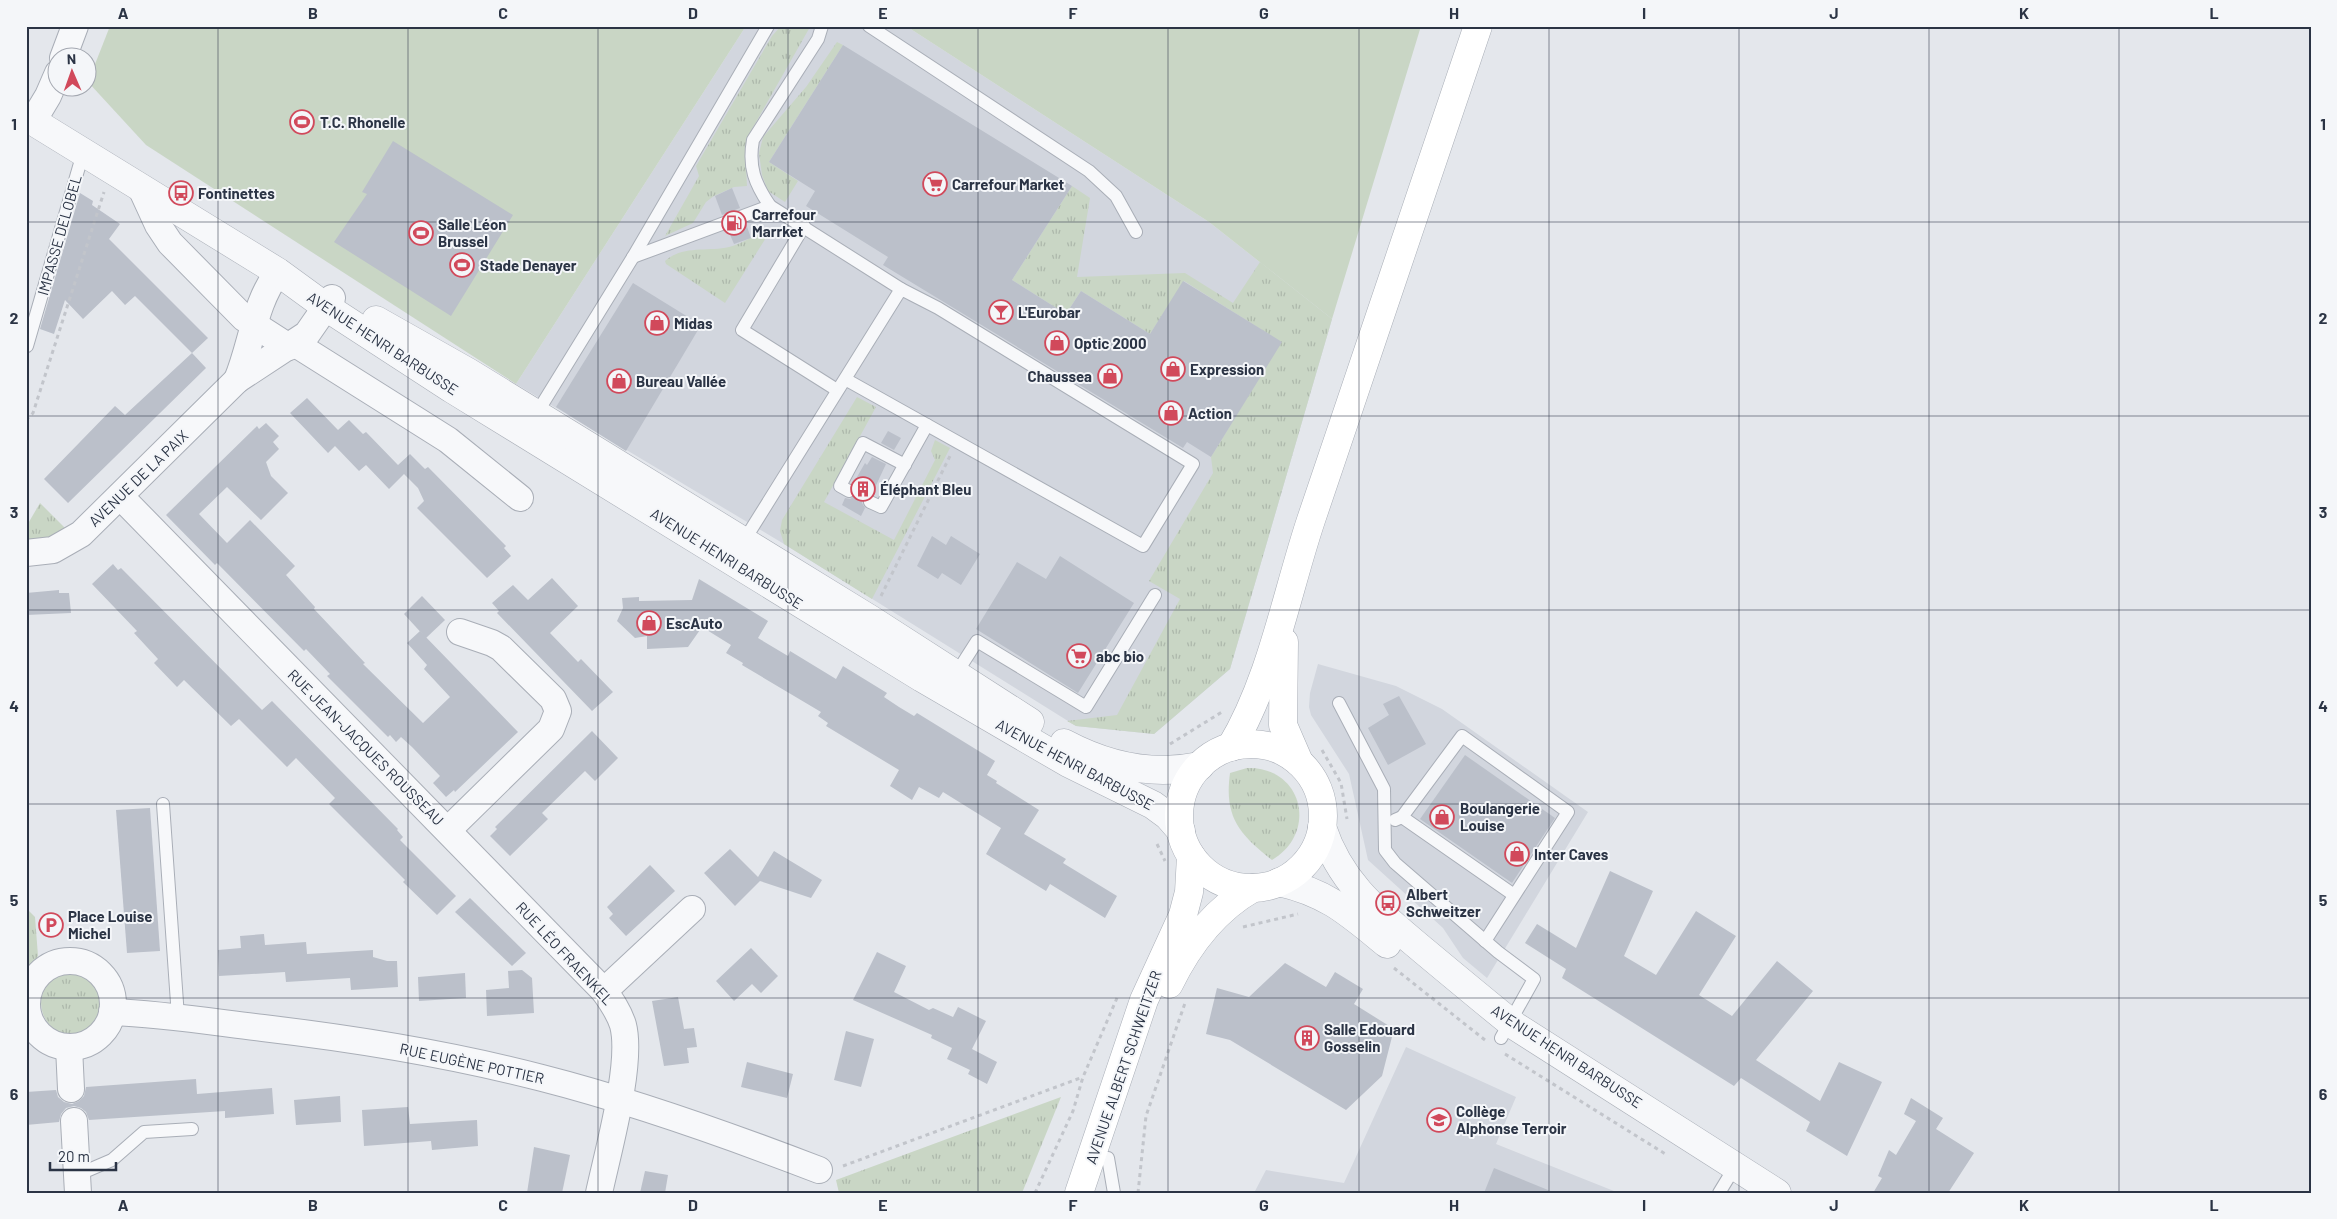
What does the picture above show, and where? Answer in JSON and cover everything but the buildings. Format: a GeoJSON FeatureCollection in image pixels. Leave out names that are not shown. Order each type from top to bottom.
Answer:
{"type":"FeatureCollection","features":[{"type":"Feature","properties":{"kind":"main road"},"geometry":{"type":"LineString","coordinates":[[1231,747],[1251,709],[1286,605],[1310,521],[1478,26]]}},
{"type":"Feature","properties":{"kind":"main road"},"geometry":{"type":"LineString","coordinates":[[1286,605],[1282,713],[1286,734],[1298,762],[1318,788],[1323,807],[1335,827],[1319,840],[1310,857],[1296,872],[1266,885],[1240,887],[1180,862],[1181,799],[1188,781],[1209,758],[1231,747],[1251,744],[1270,747],[1298,762]]}},
{"type":"Feature","properties":{"kind":"main road","name":"AVENUE ALBERT SCHWEITZER"},"geometry":{"type":"LineString","coordinates":[[1079,1193],[1144,1000],[1183,915],[1190,886],[1180,862]]}},
{"type":"Feature","properties":{"kind":"main road","name":"AVENUE ALBERT SCHWEITZER"},"geometry":{"type":"LineString","coordinates":[[1095,1193],[1150,1033],[1178,967],[1187,951],[1225,907],[1266,885]]}},
{"type":"Feature","properties":{"kind":"street"},"geometry":{"type":"LineString","coordinates":[[67,48],[75,26]]}},
{"type":"Feature","properties":{"kind":"street"},"geometry":{"type":"LineString","coordinates":[[30,119],[48,96]]}},
{"type":"Feature","properties":{"kind":"street","name":"AVENUE HENRI BARBUSSE"},"geometry":{"type":"LineString","coordinates":[[30,119],[110,170],[328,302],[441,355],[530,423],[950,683],[1068,763],[1153,804],[1168,816],[1181,831]]}},
{"type":"Feature","properties":{"kind":"street"},"geometry":{"type":"LineString","coordinates":[[141,188],[163,234],[238,313],[254,326],[292,345],[448,440],[520,498]]}},
{"type":"Feature","properties":{"kind":"street","name":"AVENUE DE LA PAIX"},"geometry":{"type":"LineString","coordinates":[[236,380],[248,351],[263,295],[278,272]]}},
{"type":"Feature","properties":{"kind":"street","name":"AVENUE DE LA PAIX"},"geometry":{"type":"LineString","coordinates":[[26,553],[53,550],[74,539],[120,496],[236,380],[292,345],[313,327],[328,302]]}},
{"type":"Feature","properties":{"kind":"street","name":"RUE JEAN-JACQUES ROUSSEAU"},"geometry":{"type":"LineString","coordinates":[[120,496],[448,830],[551,729],[558,711],[553,699],[501,648],[460,632]]}},
{"type":"Feature","properties":{"kind":"street","name":"AVENUE HENRI BARBUSSE"},"geometry":{"type":"LineString","coordinates":[[737,551],[870,619],[950,683],[1094,756],[1131,768],[1154,771],[1200,766]]}},
{"type":"Feature","properties":{"kind":"street","name":"AVENUE HENRI BARBUSSE"},"geometry":{"type":"LineString","coordinates":[[1335,827],[1337,863],[1371,906],[1506,1030]]}},
{"type":"Feature","properties":{"kind":"street","name":"RUE LÉO FRAENKEL"},"geometry":{"type":"LineString","coordinates":[[448,830],[604,991],[619,1013],[625,1037],[625,1062],[599,1193]]}},
{"type":"Feature","properties":{"kind":"street","name":"AVENUE HENRI BARBUSSE"},"geometry":{"type":"LineString","coordinates":[[1266,885],[1315,892],[1343,908],[1506,1030],[1728,1179],[1753,1193]]}},
{"type":"Feature","properties":{"kind":"street"},"geometry":{"type":"LineString","coordinates":[[604,991],[692,909]]}},
{"type":"Feature","properties":{"kind":"street"},"geometry":{"type":"LineString","coordinates":[[71,961],[86,964],[104,977],[112,994],[112,1012],[107,1026],[97,1038],[84,1045],[69,1047],[54,1044],[38,1033],[30,1020],[27,1009],[29,991],[36,978],[53,965],[71,961]]}},
{"type":"Feature","properties":{"kind":"street","name":"RUE EUGÈNE POTTIER"},"geometry":{"type":"LineString","coordinates":[[112,1012],[343,1038],[397,1047],[527,1074],[618,1100],[718,1132],[819,1170]]}},
{"type":"Feature","properties":{"kind":"street"},"geometry":{"type":"LineString","coordinates":[[69,1047],[71,1088]]}},
{"type":"Feature","properties":{"kind":"street"},"geometry":{"type":"LineString","coordinates":[[74,1121],[78,1184]]}},
{"type":"Feature","properties":{"kind":"street","name":"AVENUE HENRI BARBUSSE"},"geometry":{"type":"LineString","coordinates":[[1728,1179],[1777,1193]]}},
{"type":"Feature","properties":{"kind":"lane"},"geometry":{"type":"LineString","coordinates":[[530,423],[633,257],[768,26]]}},
{"type":"Feature","properties":{"kind":"lane"},"geometry":{"type":"LineString","coordinates":[[822,26],[818,39],[753,140],[751,155],[756,185],[770,206],[901,289],[938,308],[1193,464],[1143,546],[845,378]]}},
{"type":"Feature","properties":{"kind":"lane"},"geometry":{"type":"LineString","coordinates":[[869,26],[1089,171],[1116,196],[1136,232]]}},
{"type":"Feature","properties":{"kind":"lane","name":"IMPASSE DELOBEL"},"geometry":{"type":"LineString","coordinates":[[27,346],[83,153]]}},
{"type":"Feature","properties":{"kind":"lane"},"geometry":{"type":"LineString","coordinates":[[633,257],[770,206]]}},
{"type":"Feature","properties":{"kind":"lane"},"geometry":{"type":"LineString","coordinates":[[804,226],[742,330],[837,390]]}},
{"type":"Feature","properties":{"kind":"lane"},"geometry":{"type":"LineString","coordinates":[[737,551],[901,289]]}},
{"type":"Feature","properties":{"kind":"lane"},"geometry":{"type":"LineString","coordinates":[[870,502],[881,508],[927,425]]}},
{"type":"Feature","properties":{"kind":"lane"},"geometry":{"type":"LineString","coordinates":[[849,491],[840,486],[863,443],[905,465]]}},
{"type":"Feature","properties":{"kind":"lane"},"geometry":{"type":"LineString","coordinates":[[950,683],[977,641],[1086,707],[1155,595]]}},
{"type":"Feature","properties":{"kind":"lane"},"geometry":{"type":"LineString","coordinates":[[1339,703],[1384,789],[1385,850],[1395,863],[1484,941],[1534,978],[1506,1030]]}},
{"type":"Feature","properties":{"kind":"lane"},"geometry":{"type":"LineString","coordinates":[[1385,823],[1402,817],[1462,736],[1568,812],[1484,941]]}},
{"type":"Feature","properties":{"kind":"lane"},"geometry":{"type":"LineString","coordinates":[[163,804],[178,1018]]}},
{"type":"Feature","properties":{"kind":"lane"},"geometry":{"type":"LineString","coordinates":[[1402,817],[1514,896]]}},
{"type":"Feature","properties":{"kind":"lane"},"geometry":{"type":"LineString","coordinates":[[78,1184],[112,1160],[144,1132],[192,1129]]}},
{"type":"Feature","properties":{"kind":"lane"},"geometry":{"type":"LineString","coordinates":[[1108,1158],[1114,1193]]}},
{"type":"Feature","properties":{"kind":"path"},"geometry":{"type":"LineString","coordinates":[[26,420],[33,413],[110,170]]}},
{"type":"Feature","properties":{"kind":"path"},"geometry":{"type":"LineString","coordinates":[[870,619],[957,442]]}},
{"type":"Feature","properties":{"kind":"path"},"geometry":{"type":"LineString","coordinates":[[1166,747],[1228,708]]}},
{"type":"Feature","properties":{"kind":"path"},"geometry":{"type":"LineString","coordinates":[[1319,745],[1341,783],[1335,827]]}},
{"type":"Feature","properties":{"kind":"path"},"geometry":{"type":"LineString","coordinates":[[1155,840],[1180,862]]}},
{"type":"Feature","properties":{"kind":"path"},"geometry":{"type":"LineString","coordinates":[[1236,931],[1252,923],[1301,914]]}},
{"type":"Feature","properties":{"kind":"path"},"geometry":{"type":"LineString","coordinates":[[1138,1193],[1146,1116],[1187,996]]}},
{"type":"Feature","properties":{"kind":"path"},"geometry":{"type":"LineString","coordinates":[[819,1170],[842,1167],[1083,1077],[1073,1111],[1035,1193]]}},
{"type":"Feature","properties":{"kind":"shaded area"},"geometry":{"type":"Polygon","coordinates":[[[746,26],[906,26],[1209,222],[1332,319],[1230,669],[1154,734],[1076,726],[784,544],[516,384],[746,26]]]}},
{"type":"Feature","properties":{"kind":"shaded area"},"geometry":{"type":"Polygon","coordinates":[[[1318,664],[1396,686],[1442,709],[1588,812],[1487,978],[1463,958],[1443,928],[1368,860],[1349,774],[1311,715],[1309,707],[1310,693],[1318,664]]]}},
{"type":"Feature","properties":{"kind":"shaded area","name":"Collège Alphonse Terroir"},"geometry":{"type":"Polygon","coordinates":[[[1406,1047],[1516,1097],[1496,1144],[1619,1193],[1254,1193],[1266,1170],[1344,1183],[1406,1047]]]}},
{"type":"Feature","properties":{"kind":"green space","name":"Stade Denayer"},"geometry":{"type":"Polygon","coordinates":[[[110,26],[746,26],[516,384],[146,145],[98,93],[98,57],[110,26]]]}},
{"type":"Feature","properties":{"kind":"green space"},"geometry":{"type":"Polygon","coordinates":[[[781,26],[810,27],[751,131],[745,146],[747,186],[734,187],[714,196],[706,202],[693,223],[665,236],[699,176],[696,166],[772,36],[781,26]]]}},
{"type":"Feature","properties":{"kind":"green space"},"geometry":{"type":"Polygon","coordinates":[[[906,26],[1421,26],[1332,319],[1209,222],[906,26]]]}},
{"type":"Feature","properties":{"kind":"green space"},"geometry":{"type":"Polygon","coordinates":[[[837,42],[843,45],[769,162],[798,181],[785,202],[768,191],[762,175],[759,153],[763,137],[806,87],[837,42]]]}},
{"type":"Feature","properties":{"kind":"green space"},"geometry":{"type":"Polygon","coordinates":[[[1072,186],[1090,198],[1077,277],[1185,273],[1233,303],[1260,262],[1332,319],[1230,669],[1154,734],[1076,726],[1067,721],[1117,715],[1180,599],[1149,581],[1213,473],[1211,457],[1281,342],[1184,281],[1150,334],[1081,291],[1066,314],[1012,280],[1072,186]]]}},
{"type":"Feature","properties":{"kind":"green space"},"geometry":{"type":"Polygon","coordinates":[[[764,231],[769,233],[725,303],[666,264],[665,261],[672,256],[687,251],[733,246],[764,231]]]}},
{"type":"Feature","properties":{"kind":"green space"},"geometry":{"type":"Polygon","coordinates":[[[857,397],[876,407],[824,502],[894,540],[935,460],[931,451],[935,440],[950,448],[872,599],[784,544],[780,531],[782,520],[857,397]]]}},
{"type":"Feature","properties":{"kind":"green space"},"geometry":{"type":"Polygon","coordinates":[[[40,503],[68,531],[59,539],[26,542],[26,527],[40,503]]]}},
{"type":"Feature","properties":{"kind":"green space"},"geometry":{"type":"Polygon","coordinates":[[[1247,768],[1266,770],[1281,778],[1291,789],[1298,803],[1299,818],[1296,834],[1287,848],[1272,860],[1260,851],[1243,833],[1236,823],[1229,802],[1230,773],[1247,768]]]}},
{"type":"Feature","properties":{"kind":"green space"},"geometry":{"type":"Polygon","coordinates":[[[26,908],[35,917],[38,956],[26,973],[26,908]]]}},
{"type":"Feature","properties":{"kind":"green space"},"geometry":{"type":"Polygon","coordinates":[[[67,971],[79,971],[96,980],[103,991],[105,1003],[103,1015],[96,1026],[79,1035],[67,1035],[55,1030],[46,1021],[41,1009],[41,997],[46,985],[55,976],[67,971]]]}},
{"type":"Feature","properties":{"kind":"green space"},"geometry":{"type":"Polygon","coordinates":[[[1061,1097],[1022,1193],[839,1193],[836,1180],[1061,1097]]]}},
{"type":"Feature","properties":{"kind":"place","name":"T.C. Rhonelle"},"geometry":{"type":"Point","coordinates":[302,122]}},
{"type":"Feature","properties":{"kind":"place","name":"Carrefour Market"},"geometry":{"type":"Point","coordinates":[935,184]}},
{"type":"Feature","properties":{"kind":"place","name":"Fontinettes"},"geometry":{"type":"Point","coordinates":[181,193]}},
{"type":"Feature","properties":{"kind":"place","name":"Carrefour Marrket"},"geometry":{"type":"Point","coordinates":[734,223]}},
{"type":"Feature","properties":{"kind":"place","name":"Salle Léon Brussel"},"geometry":{"type":"Point","coordinates":[421,233]}},
{"type":"Feature","properties":{"kind":"place","name":"Stade Denayer"},"geometry":{"type":"Point","coordinates":[462,265]}},
{"type":"Feature","properties":{"kind":"place","name":"L'Eurobar"},"geometry":{"type":"Point","coordinates":[1001,312]}},
{"type":"Feature","properties":{"kind":"place","name":"Midas"},"geometry":{"type":"Point","coordinates":[657,323]}},
{"type":"Feature","properties":{"kind":"place","name":"Optic 2000"},"geometry":{"type":"Point","coordinates":[1057,343]}},
{"type":"Feature","properties":{"kind":"place","name":"Expression"},"geometry":{"type":"Point","coordinates":[1173,369]}},
{"type":"Feature","properties":{"kind":"place","name":"Chaussea"},"geometry":{"type":"Point","coordinates":[1110,376]}},
{"type":"Feature","properties":{"kind":"place","name":"Bureau Vallée"},"geometry":{"type":"Point","coordinates":[619,381]}},
{"type":"Feature","properties":{"kind":"place","name":"Action"},"geometry":{"type":"Point","coordinates":[1171,413]}},
{"type":"Feature","properties":{"kind":"place","name":"Éléphant Bleu"},"geometry":{"type":"Point","coordinates":[863,489]}},
{"type":"Feature","properties":{"kind":"place","name":"EscAuto"},"geometry":{"type":"Point","coordinates":[649,623]}},
{"type":"Feature","properties":{"kind":"place","name":"abc bio"},"geometry":{"type":"Point","coordinates":[1079,656]}},
{"type":"Feature","properties":{"kind":"place","name":"Boulangerie Louise"},"geometry":{"type":"Point","coordinates":[1442,817]}},
{"type":"Feature","properties":{"kind":"place","name":"Inter Caves"},"geometry":{"type":"Point","coordinates":[1517,854]}},
{"type":"Feature","properties":{"kind":"place","name":"Albert Schweitzer"},"geometry":{"type":"Point","coordinates":[1388,903]}},
{"type":"Feature","properties":{"kind":"place","name":"Place Louise Michel"},"geometry":{"type":"Point","coordinates":[51,925]}},
{"type":"Feature","properties":{"kind":"place","name":"Salle Edouard Gosselin"},"geometry":{"type":"Point","coordinates":[1307,1038]}},
{"type":"Feature","properties":{"kind":"place","name":"Collège Alphonse Terroir"},"geometry":{"type":"Point","coordinates":[1439,1120]}}]}
